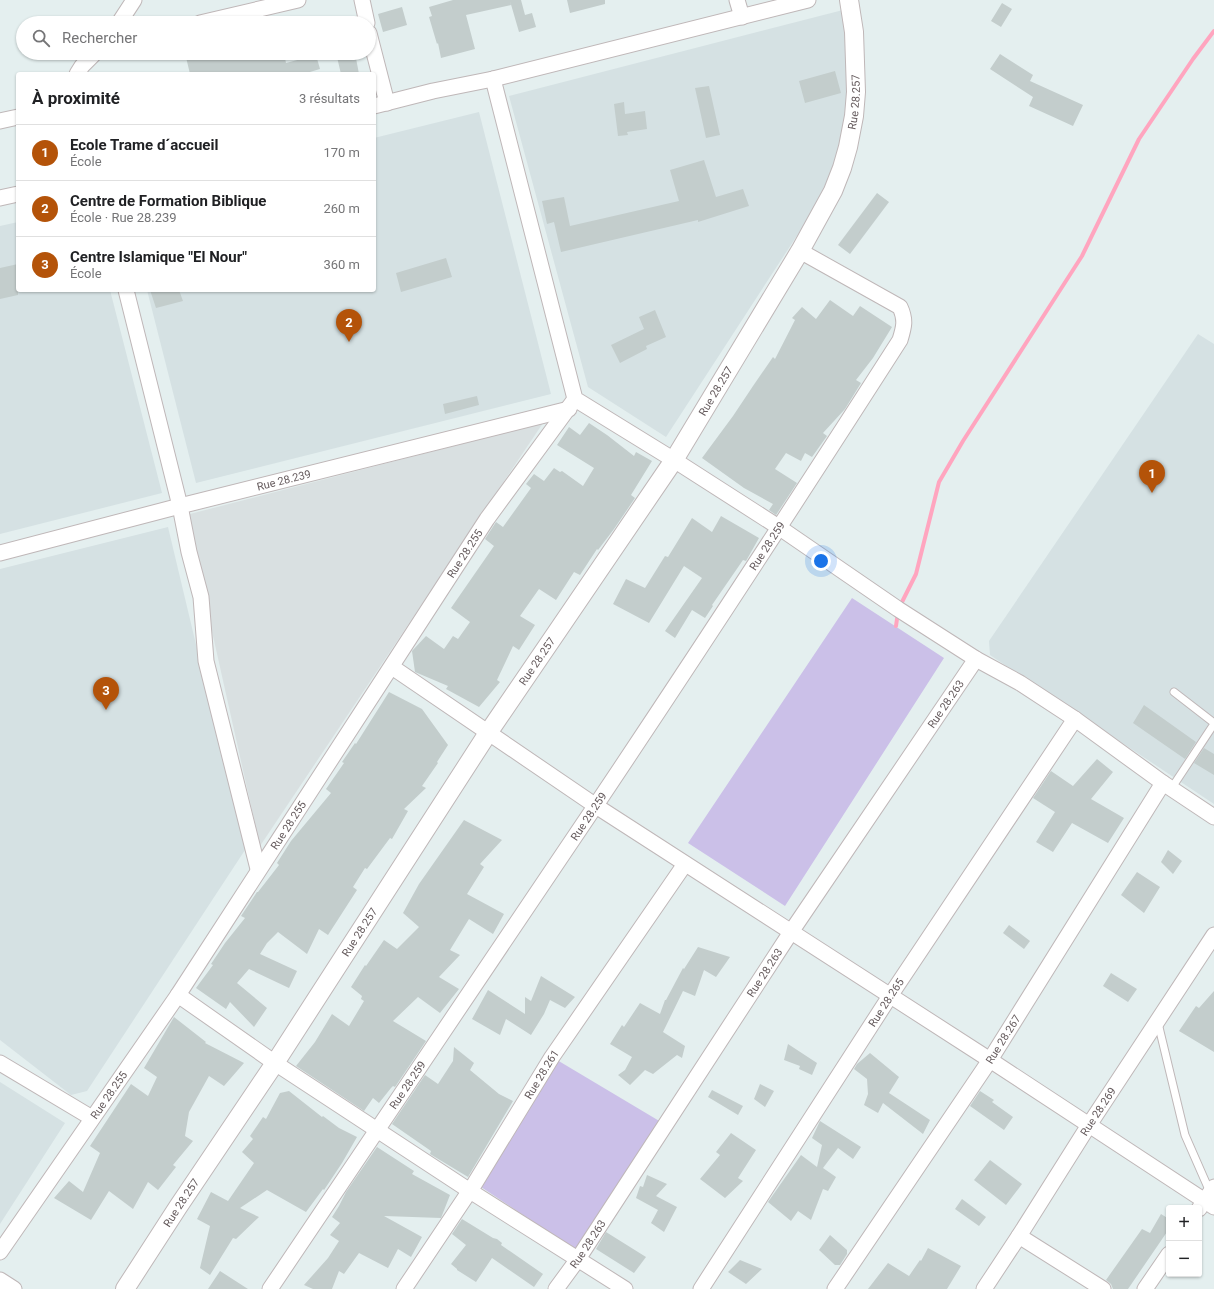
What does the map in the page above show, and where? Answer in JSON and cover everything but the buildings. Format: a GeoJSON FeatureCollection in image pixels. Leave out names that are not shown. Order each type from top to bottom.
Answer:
{"type":"FeatureCollection","features":[{"type":"Feature","properties":{"kind":"street"},"geometry":{"type":"LineString","coordinates":[[124,16],[134,0]]}},
{"type":"Feature","properties":{"kind":"street"},"geometry":{"type":"LineString","coordinates":[[230,16],[298,0]]}},
{"type":"Feature","properties":{"kind":"street"},"geometry":{"type":"LineString","coordinates":[[362,0],[365,16]]}},
{"type":"Feature","properties":{"kind":"street"},"geometry":{"type":"LineString","coordinates":[[737,0],[742,17]]}},
{"type":"Feature","properties":{"kind":"street"},"geometry":{"type":"LineString","coordinates":[[376,74],[381,104],[433,91],[493,79],[808,0]]}},
{"type":"Feature","properties":{"kind":"street","name":"Rue 28.257"},"geometry":{"type":"LineString","coordinates":[[125,1289],[275,1063],[488,733],[674,460],[800,252],[833,191],[848,147],[854,116],[856,92],[854,32],[849,0]]}},
{"type":"Feature","properties":{"kind":"street"},"geometry":{"type":"LineString","coordinates":[[78,72],[88,60]]}},
{"type":"Feature","properties":{"kind":"street"},"geometry":{"type":"LineString","coordinates":[[374,60],[376,72]]}},
{"type":"Feature","properties":{"kind":"street"},"geometry":{"type":"LineString","coordinates":[[493,79],[572,404],[674,460],[780,528],[898,609],[976,659],[1020,683],[1167,786],[1214,817]]}},
{"type":"Feature","properties":{"kind":"street"},"geometry":{"type":"LineString","coordinates":[[0,121],[16,117]]}},
{"type":"Feature","properties":{"kind":"street"},"geometry":{"type":"LineString","coordinates":[[0,198],[16,194]]}},
{"type":"Feature","properties":{"kind":"street","name":"Rue 28.259"},"geometry":{"type":"LineString","coordinates":[[270,1289],[596,806],[780,528],[900,340],[904,325],[904,316],[900,307],[800,252]]}},
{"type":"Feature","properties":{"kind":"street"},"geometry":{"type":"LineString","coordinates":[[126,292],[201,597],[206,661],[258,869]]}},
{"type":"Feature","properties":{"kind":"street","name":"Rue 28.239"},"geometry":{"type":"LineString","coordinates":[[0,553],[572,404]]}},
{"type":"Feature","properties":{"kind":"street","name":"Rue 28.255"},"geometry":{"type":"LineString","coordinates":[[0,1252],[178,995],[258,869],[392,667],[486,519],[572,404]]}},
{"type":"Feature","properties":{"kind":"street","name":"Rue 28.263"},"geometry":{"type":"LineString","coordinates":[[556,1289],[578,1259],[791,932],[976,659]]}},
{"type":"Feature","properties":{"kind":"street"},"geometry":{"type":"LineString","coordinates":[[392,667],[596,806],[685,864],[1089,1125],[1209,1199]]}},
{"type":"Feature","properties":{"kind":"street","name":"Rue 28.265"},"geometry":{"type":"LineString","coordinates":[[702,1289],[890,996],[1074,720]]}},
{"type":"Feature","properties":{"kind":"street","name":"Rue 28.267"},"geometry":{"type":"LineString","coordinates":[[835,1289],[990,1060],[1167,786]]}},
{"type":"Feature","properties":{"kind":"street","name":"Rue 28.261"},"geometry":{"type":"LineString","coordinates":[[404,1289],[470,1190],[552,1057],[685,864]]}},
{"type":"Feature","properties":{"kind":"street","name":"Rue 28.269"},"geometry":{"type":"LineString","coordinates":[[984,1289],[1214,934]]}},
{"type":"Feature","properties":{"kind":"street"},"geometry":{"type":"LineString","coordinates":[[178,995],[275,1063],[376,1130],[625,1289]]}},
{"type":"Feature","properties":{"kind":"street"},"geometry":{"type":"LineString","coordinates":[[0,1063],[92,1118]]}},
{"type":"Feature","properties":{"kind":"street"},"geometry":{"type":"LineString","coordinates":[[1019,1236],[1103,1289]]}},
{"type":"Feature","properties":{"kind":"street"},"geometry":{"type":"LineString","coordinates":[[1145,1289],[1166,1258]]}},
{"type":"Feature","properties":{"kind":"street"},"geometry":{"type":"LineString","coordinates":[[0,1280],[14,1289]]}},
{"type":"Feature","properties":{"kind":"lane"},"geometry":{"type":"LineString","coordinates":[[1167,786],[1214,723],[1174,692]]}},
{"type":"Feature","properties":{"kind":"lane"},"geometry":{"type":"LineString","coordinates":[[1158,1021],[1185,1135],[1209,1199]]}},
{"type":"Feature","properties":{"kind":"shaded area"},"geometry":{"type":"Polygon","coordinates":[[[843,10],[850,83],[841,152],[811,214],[666,437],[588,387],[509,96],[843,10]]]}},
{"type":"Feature","properties":{"kind":"shaded area"},"geometry":{"type":"Polygon","coordinates":[[[479,112],[551,394],[196,483],[148,292],[376,292],[376,138],[479,112]]]}},
{"type":"Feature","properties":{"kind":"shaded area"},"geometry":{"type":"Polygon","coordinates":[[[16,222],[16,292],[111,292],[162,493],[0,534],[0,226],[16,222]]]}},
{"type":"Feature","properties":{"kind":"shaded area"},"geometry":{"type":"Polygon","coordinates":[[[1198,334],[1214,344],[1214,804],[990,655],[989,641],[1198,334]]]}},
{"type":"Feature","properties":{"kind":"shaded area"},"geometry":{"type":"Polygon","coordinates":[[[543,423],[260,846],[186,515],[543,423]]]}},
{"type":"Feature","properties":{"kind":"shaded area"},"geometry":{"type":"Polygon","coordinates":[[[168,527],[245,850],[87,1091],[71,1095],[0,1040],[0,569],[168,527]]]}},
{"type":"Feature","properties":{"kind":"shaded area"},"geometry":{"type":"Polygon","coordinates":[[[852,598],[944,658],[785,906],[688,843],[852,598]]]}},
{"type":"Feature","properties":{"kind":"shaded area"},"geometry":{"type":"Polygon","coordinates":[[[552,1057],[666,1125],[576,1250],[475,1183],[552,1057]]]}},
{"type":"Feature","properties":{"kind":"shaded area"},"geometry":{"type":"Polygon","coordinates":[[[0,1082],[65,1123],[0,1224],[0,1082]]]}},
{"type":"Feature","properties":{"kind":"waterway"},"geometry":{"type":"LineString","coordinates":[[900,606],[916,574],[939,482],[963,441],[1082,256],[1139,139],[1193,59],[1214,31]]}},
{"type":"Feature","properties":{"kind":"waterway"},"geometry":{"type":"LineString","coordinates":[[896,626],[898,612]]}},
{"type":"Feature","properties":{"kind":"place","name":"Centre de Formation Biblique"},"geometry":{"type":"Point","coordinates":[349,342]}},
{"type":"Feature","properties":{"kind":"place","name":"Ecole Trame d´accueil"},"geometry":{"type":"Point","coordinates":[1152,493]}},
{"type":"Feature","properties":{"kind":"place","name":"Centre Islamique \"El Nour\""},"geometry":{"type":"Point","coordinates":[106,710]}}]}
